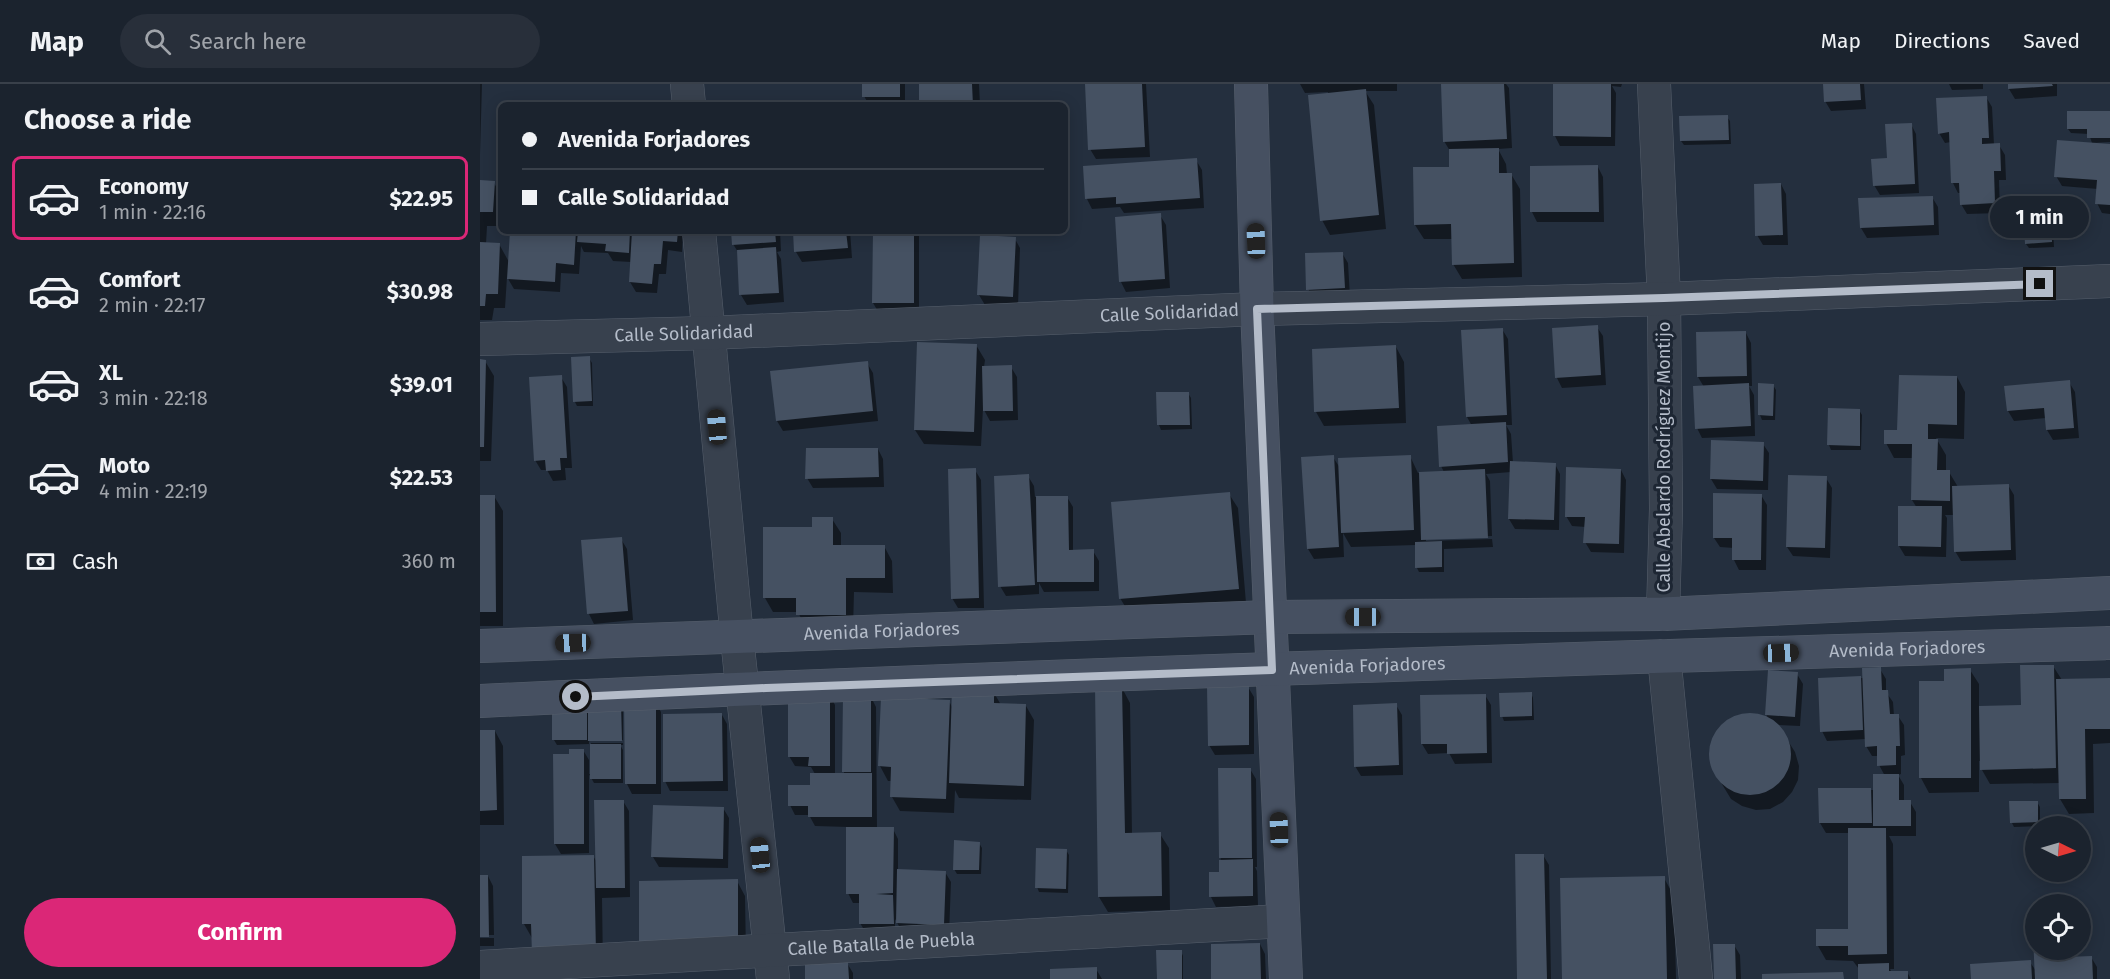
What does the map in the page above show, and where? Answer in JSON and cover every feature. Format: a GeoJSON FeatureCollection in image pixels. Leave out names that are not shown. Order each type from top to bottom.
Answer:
{"type":"FeatureCollection","features":[{"type":"Feature","properties":{"kind":"main road"},"geometry":{"type":"LineString","coordinates":[[1251,84],[1257,309],[1286,979]]}},
{"type":"Feature","properties":{"kind":"main road","name":"Avenida Forjadores"},"geometry":{"type":"LineString","coordinates":[[480,646],[1271,617],[1663,614],[2110,593]]}},
{"type":"Feature","properties":{"kind":"main road","name":"Avenida Forjadores"},"geometry":{"type":"LineString","coordinates":[[480,701],[743,689],[1664,656],[2110,643]]}},
{"type":"Feature","properties":{"kind":"street"},"geometry":{"type":"LineString","coordinates":[[687,84],[689,102]]}},
{"type":"Feature","properties":{"kind":"street","name":"Calle Abelardo Rodríguez Montijo"},"geometry":{"type":"LineString","coordinates":[[1654,84],[1664,298],[1666,509],[1663,614]]}},
{"type":"Feature","properties":{"kind":"street"},"geometry":{"type":"LineString","coordinates":[[699,234],[737,638],[772,965]]}},
{"type":"Feature","properties":{"kind":"street","name":"Calle Solidaridad"},"geometry":{"type":"LineString","coordinates":[[480,339],[708,333],[1257,309],[1664,298],[2110,281]]}},
{"type":"Feature","properties":{"kind":"street"},"geometry":{"type":"LineString","coordinates":[[1664,656],[1696,979]]}},
{"type":"Feature","properties":{"kind":"street","name":"Calle Batalla de Puebla"},"geometry":{"type":"LineString","coordinates":[[480,967],[772,965],[1283,921]]}},
{"type":"Feature","properties":{"kind":"building"},"geometry":{"type":"Polygon","coordinates":[[[862,84],[900,84],[900,97],[862,97],[862,84]]]}},
{"type":"Feature","properties":{"kind":"building"},"geometry":{"type":"Polygon","coordinates":[[[919,84],[972,84],[973,102],[919,102],[919,84]]]}},
{"type":"Feature","properties":{"kind":"building"},"geometry":{"type":"Polygon","coordinates":[[[1085,84],[1142,84],[1145,147],[1088,150],[1085,84]]]}},
{"type":"Feature","properties":{"kind":"building"},"geometry":{"type":"Polygon","coordinates":[[[1441,84],[1504,84],[1507,139],[1443,142],[1441,84]]]}},
{"type":"Feature","properties":{"kind":"building"},"geometry":{"type":"Polygon","coordinates":[[[1553,84],[1611,84],[1611,137],[1553,136],[1553,84]]]}},
{"type":"Feature","properties":{"kind":"building"},"geometry":{"type":"Polygon","coordinates":[[[1823,84],[1860,84],[1861,100],[1824,102],[1823,84]]]}},
{"type":"Feature","properties":{"kind":"building"},"geometry":{"type":"Polygon","coordinates":[[[2008,84],[2052,84],[2053,86],[2008,89],[2008,84]]]}},
{"type":"Feature","properties":{"kind":"building"},"geometry":{"type":"Polygon","coordinates":[[[1366,89],[1379,215],[1320,221],[1308,95],[1366,89]]]}},
{"type":"Feature","properties":{"kind":"building"},"geometry":{"type":"Polygon","coordinates":[[[1987,96],[1989,138],[1982,138],[1982,144],[2000,143],[2001,171],[1994,171],[1995,203],[1960,205],[1959,183],[1951,183],[1949,132],[1938,134],[1936,98],[1987,96]]]}},
{"type":"Feature","properties":{"kind":"building"},"geometry":{"type":"Polygon","coordinates":[[[2067,111],[2110,111],[2110,138],[2087,138],[2087,129],[2067,129],[2067,111]]]}},
{"type":"Feature","properties":{"kind":"building"},"geometry":{"type":"Polygon","coordinates":[[[1728,115],[1729,140],[1680,141],[1679,116],[1728,115]]]}},
{"type":"Feature","properties":{"kind":"building"},"geometry":{"type":"Polygon","coordinates":[[[1912,123],[1915,184],[1873,186],[1871,159],[1887,158],[1885,124],[1912,123]]]}},
{"type":"Feature","properties":{"kind":"building"},"geometry":{"type":"Polygon","coordinates":[[[2057,140],[2110,144],[2110,205],[2095,204],[2097,180],[2054,177],[2057,140]]]}},
{"type":"Feature","properties":{"kind":"building"},"geometry":{"type":"Polygon","coordinates":[[[1499,148],[1499,173],[1512,173],[1514,263],[1452,265],[1451,224],[1414,225],[1413,167],[1449,167],[1449,149],[1499,148]]]}},
{"type":"Feature","properties":{"kind":"building"},"geometry":{"type":"Polygon","coordinates":[[[1197,158],[1200,198],[1116,204],[1116,197],[1085,199],[1083,166],[1197,158]]]}},
{"type":"Feature","properties":{"kind":"building"},"geometry":{"type":"Polygon","coordinates":[[[1598,165],[1599,212],[1530,212],[1530,166],[1598,165]]]}},
{"type":"Feature","properties":{"kind":"building"},"geometry":{"type":"Polygon","coordinates":[[[480,180],[495,181],[493,212],[480,212],[480,180]]]}},
{"type":"Feature","properties":{"kind":"building"},"geometry":{"type":"Polygon","coordinates":[[[1781,183],[1783,235],[1755,236],[1754,184],[1781,183]]]}},
{"type":"Feature","properties":{"kind":"building"},"geometry":{"type":"Polygon","coordinates":[[[1933,196],[1934,225],[1860,228],[1858,198],[1933,196]]]}},
{"type":"Feature","properties":{"kind":"building"},"geometry":{"type":"Polygon","coordinates":[[[2051,206],[2052,242],[2025,244],[2023,208],[2051,206]]]}},
{"type":"Feature","properties":{"kind":"building"},"geometry":{"type":"Polygon","coordinates":[[[1161,213],[1165,279],[1119,282],[1115,217],[1161,213]]]}},
{"type":"Feature","properties":{"kind":"building"},"geometry":{"type":"Polygon","coordinates":[[[510,234],[576,234],[574,265],[556,263],[555,282],[507,279],[510,234]]]}},
{"type":"Feature","properties":{"kind":"building"},"geometry":{"type":"Polygon","coordinates":[[[578,234],[630,234],[629,253],[605,251],[606,244],[577,242],[578,234]]]}},
{"type":"Feature","properties":{"kind":"building"},"geometry":{"type":"Polygon","coordinates":[[[632,234],[678,234],[677,242],[663,241],[661,264],[654,264],[652,284],[629,282],[632,234]]]}},
{"type":"Feature","properties":{"kind":"building"},"geometry":{"type":"Polygon","coordinates":[[[731,234],[775,234],[776,242],[732,245],[731,234]]]}},
{"type":"Feature","properties":{"kind":"building"},"geometry":{"type":"Polygon","coordinates":[[[793,234],[846,234],[848,248],[794,252],[793,234]]]}},
{"type":"Feature","properties":{"kind":"building"},"geometry":{"type":"Polygon","coordinates":[[[873,234],[914,234],[914,303],[872,303],[873,234]]]}},
{"type":"Feature","properties":{"kind":"building"},"geometry":{"type":"Polygon","coordinates":[[[980,235],[1016,237],[1013,297],[977,295],[980,235]]]}},
{"type":"Feature","properties":{"kind":"building"},"geometry":{"type":"Polygon","coordinates":[[[480,242],[500,243],[498,294],[486,294],[485,306],[480,306],[480,242]]]}},
{"type":"Feature","properties":{"kind":"building"},"geometry":{"type":"Polygon","coordinates":[[[776,247],[779,293],[739,295],[737,250],[776,247]]]}},
{"type":"Feature","properties":{"kind":"building"},"geometry":{"type":"Polygon","coordinates":[[[1343,252],[1345,288],[1306,290],[1305,253],[1343,252]]]}},
{"type":"Feature","properties":{"kind":"building"},"geometry":{"type":"Polygon","coordinates":[[[1598,325],[1601,375],[1555,378],[1552,328],[1598,325]]]}},
{"type":"Feature","properties":{"kind":"building"},"geometry":{"type":"Polygon","coordinates":[[[1503,328],[1507,415],[1466,417],[1461,330],[1503,328]]]}},
{"type":"Feature","properties":{"kind":"building"},"geometry":{"type":"Polygon","coordinates":[[[1746,331],[1747,376],[1697,377],[1696,332],[1746,331]]]}},
{"type":"Feature","properties":{"kind":"building"},"geometry":{"type":"Polygon","coordinates":[[[917,342],[977,344],[974,432],[914,430],[917,342]]]}},
{"type":"Feature","properties":{"kind":"building"},"geometry":{"type":"Polygon","coordinates":[[[1396,345],[1399,408],[1314,412],[1312,349],[1396,345]]]}},
{"type":"Feature","properties":{"kind":"building"},"geometry":{"type":"Polygon","coordinates":[[[590,356],[592,401],[573,402],[571,357],[590,356]]]}},
{"type":"Feature","properties":{"kind":"building"},"geometry":{"type":"Polygon","coordinates":[[[480,359],[486,360],[484,447],[480,447],[480,359]]]}},
{"type":"Feature","properties":{"kind":"building"},"geometry":{"type":"Polygon","coordinates":[[[868,361],[873,411],[776,421],[770,371],[868,361]]]}},
{"type":"Feature","properties":{"kind":"building"},"geometry":{"type":"Polygon","coordinates":[[[1012,365],[1013,411],[983,411],[982,366],[1012,365]]]}},
{"type":"Feature","properties":{"kind":"building"},"geometry":{"type":"Polygon","coordinates":[[[562,375],[567,458],[560,458],[561,470],[546,471],[545,460],[534,461],[529,377],[562,375]]]}},
{"type":"Feature","properties":{"kind":"building"},"geometry":{"type":"Polygon","coordinates":[[[1899,375],[1957,376],[1957,425],[1928,424],[1928,439],[1938,439],[1937,470],[1950,470],[1950,501],[1911,500],[1912,444],[1884,444],[1884,430],[1897,430],[1899,375]]]}},
{"type":"Feature","properties":{"kind":"building"},"geometry":{"type":"Polygon","coordinates":[[[2070,380],[2074,428],[2046,430],[2044,408],[2007,411],[2004,386],[2070,380]]]}},
{"type":"Feature","properties":{"kind":"building"},"geometry":{"type":"Polygon","coordinates":[[[1749,383],[1751,426],[1695,429],[1693,386],[1749,383]]]}},
{"type":"Feature","properties":{"kind":"building"},"geometry":{"type":"Polygon","coordinates":[[[1758,383],[1774,384],[1773,416],[1758,415],[1758,383]]]}},
{"type":"Feature","properties":{"kind":"building"},"geometry":{"type":"Polygon","coordinates":[[[1156,392],[1189,392],[1190,425],[1157,425],[1156,392]]]}},
{"type":"Feature","properties":{"kind":"building"},"geometry":{"type":"Polygon","coordinates":[[[1828,408],[1860,409],[1860,446],[1827,445],[1828,408]]]}},
{"type":"Feature","properties":{"kind":"building"},"geometry":{"type":"Polygon","coordinates":[[[1506,422],[1508,462],[1439,467],[1437,426],[1506,422]]]}},
{"type":"Feature","properties":{"kind":"building"},"geometry":{"type":"Polygon","coordinates":[[[1711,440],[1764,442],[1763,481],[1710,479],[1711,440]]]}},
{"type":"Feature","properties":{"kind":"building"},"geometry":{"type":"Polygon","coordinates":[[[806,448],[878,448],[879,477],[805,479],[806,448]]]}},
{"type":"Feature","properties":{"kind":"building"},"geometry":{"type":"Polygon","coordinates":[[[1334,455],[1339,547],[1307,549],[1301,457],[1334,455]]]}},
{"type":"Feature","properties":{"kind":"building"},"geometry":{"type":"Polygon","coordinates":[[[1411,455],[1414,530],[1341,533],[1338,458],[1411,455]]]}},
{"type":"Feature","properties":{"kind":"building"},"geometry":{"type":"Polygon","coordinates":[[[1510,461],[1556,463],[1554,520],[1508,519],[1510,461]]]}},
{"type":"Feature","properties":{"kind":"building"},"geometry":{"type":"Polygon","coordinates":[[[1566,467],[1621,469],[1619,544],[1583,543],[1585,517],[1565,517],[1566,467]]]}},
{"type":"Feature","properties":{"kind":"building"},"geometry":{"type":"Polygon","coordinates":[[[976,468],[979,598],[951,599],[948,469],[976,468]]]}},
{"type":"Feature","properties":{"kind":"building"},"geometry":{"type":"Polygon","coordinates":[[[1485,469],[1488,538],[1421,540],[1419,472],[1485,469]]]}},
{"type":"Feature","properties":{"kind":"building"},"geometry":{"type":"Polygon","coordinates":[[[1029,474],[1035,585],[998,587],[994,476],[1029,474]]]}},
{"type":"Feature","properties":{"kind":"building"},"geometry":{"type":"Polygon","coordinates":[[[1788,475],[1827,476],[1825,548],[1786,547],[1788,475]]]}},
{"type":"Feature","properties":{"kind":"building"},"geometry":{"type":"Polygon","coordinates":[[[2009,484],[2011,550],[1954,552],[1952,486],[2009,484]]]}},
{"type":"Feature","properties":{"kind":"building"},"geometry":{"type":"Polygon","coordinates":[[[1230,492],[1239,589],[1119,599],[1111,502],[1230,492]]]}},
{"type":"Feature","properties":{"kind":"building"},"geometry":{"type":"Polygon","coordinates":[[[1713,493],[1762,494],[1761,560],[1732,560],[1732,538],[1713,538],[1713,493]]]}},
{"type":"Feature","properties":{"kind":"building"},"geometry":{"type":"Polygon","coordinates":[[[480,495],[495,495],[496,612],[480,612],[480,495]]]}},
{"type":"Feature","properties":{"kind":"building"},"geometry":{"type":"Polygon","coordinates":[[[1036,496],[1068,496],[1069,550],[1094,549],[1094,582],[1037,582],[1036,496]]]}},
{"type":"Feature","properties":{"kind":"building"},"geometry":{"type":"Polygon","coordinates":[[[1898,506],[1942,506],[1941,547],[1898,546],[1898,506]]]}},
{"type":"Feature","properties":{"kind":"building"},"geometry":{"type":"Polygon","coordinates":[[[812,517],[833,517],[833,545],[885,545],[885,578],[846,578],[846,615],[796,615],[796,598],[763,598],[763,527],[812,527],[812,517]]]}},
{"type":"Feature","properties":{"kind":"building"},"geometry":{"type":"Polygon","coordinates":[[[622,537],[628,611],[587,614],[581,540],[622,537]]]}},
{"type":"Feature","properties":{"kind":"building"},"geometry":{"type":"Polygon","coordinates":[[[1442,541],[1442,567],[1415,568],[1415,542],[1442,541]]]}},
{"type":"Feature","properties":{"kind":"building"},"geometry":{"type":"Polygon","coordinates":[[[2020,665],[2054,665],[2056,768],[1980,770],[1979,706],[2021,705],[2020,665]]]}},
{"type":"Feature","properties":{"kind":"building"},"geometry":{"type":"Polygon","coordinates":[[[1881,667],[1882,690],[1888,690],[1890,714],[1899,714],[1900,746],[1896,746],[1896,765],[1877,766],[1877,746],[1865,747],[1862,668],[1881,667]]]}},
{"type":"Feature","properties":{"kind":"building"},"geometry":{"type":"Polygon","coordinates":[[[1971,668],[1971,778],[1919,778],[1919,681],[1944,681],[1944,669],[1971,668]]]}},
{"type":"Feature","properties":{"kind":"building"},"geometry":{"type":"Polygon","coordinates":[[[1768,670],[1798,672],[1795,717],[1765,715],[1768,670]]]}},
{"type":"Feature","properties":{"kind":"building"},"geometry":{"type":"Polygon","coordinates":[[[1861,676],[1863,730],[1820,732],[1818,678],[1861,676]]]}},
{"type":"Feature","properties":{"kind":"building"},"geometry":{"type":"Polygon","coordinates":[[[2110,678],[2110,729],[2085,729],[2086,799],[2059,799],[2056,679],[2110,678]]]}},
{"type":"Feature","properties":{"kind":"building"},"geometry":{"type":"Polygon","coordinates":[[[1249,685],[1249,745],[1208,746],[1207,686],[1249,685]]]}},
{"type":"Feature","properties":{"kind":"building"},"geometry":{"type":"Polygon","coordinates":[[[1095,687],[1122,687],[1125,833],[1161,832],[1162,896],[1098,897],[1095,687]]]}},
{"type":"Feature","properties":{"kind":"building"},"geometry":{"type":"Polygon","coordinates":[[[952,688],[994,689],[994,703],[1026,704],[1024,786],[949,783],[952,688]]]}},
{"type":"Feature","properties":{"kind":"building"},"geometry":{"type":"Polygon","coordinates":[[[1532,692],[1532,716],[1500,717],[1499,693],[1532,692]]]}},
{"type":"Feature","properties":{"kind":"building"},"geometry":{"type":"Polygon","coordinates":[[[788,694],[830,694],[830,766],[808,766],[809,757],[788,757],[788,694]]]}},
{"type":"Feature","properties":{"kind":"building"},"geometry":{"type":"Polygon","coordinates":[[[1486,694],[1487,753],[1447,754],[1447,744],[1421,744],[1420,695],[1486,694]]]}},
{"type":"Feature","properties":{"kind":"building"},"geometry":{"type":"Polygon","coordinates":[[[843,695],[871,695],[871,772],[842,772],[843,695]]]}},
{"type":"Feature","properties":{"kind":"building"},"geometry":{"type":"Polygon","coordinates":[[[881,697],[950,700],[946,799],[890,797],[891,767],[878,766],[881,697]]]}},
{"type":"Feature","properties":{"kind":"building"},"geometry":{"type":"Polygon","coordinates":[[[624,701],[656,701],[656,784],[625,784],[624,701]]]}},
{"type":"Feature","properties":{"kind":"building"},"geometry":{"type":"Polygon","coordinates":[[[552,703],[587,703],[587,740],[552,740],[552,703]]]}},
{"type":"Feature","properties":{"kind":"building"},"geometry":{"type":"Polygon","coordinates":[[[588,703],[621,703],[622,741],[588,741],[588,703]]]}},
{"type":"Feature","properties":{"kind":"building"},"geometry":{"type":"Polygon","coordinates":[[[1397,703],[1399,765],[1354,767],[1353,705],[1397,703]]]}},
{"type":"Feature","properties":{"kind":"building"},"geometry":{"type":"Polygon","coordinates":[[[722,713],[723,781],[663,782],[663,714],[722,713]]]}},
{"type":"Feature","properties":{"kind":"building"},"geometry":{"type":"Polygon","coordinates":[[[1742,713],[1758,713],[1773,720],[1784,731],[1791,746],[1788,770],[1779,783],[1758,795],[1742,795],[1727,788],[1716,777],[1709,762],[1709,746],[1716,731],[1727,720],[1742,713]]]}},
{"type":"Feature","properties":{"kind":"building"},"geometry":{"type":"Polygon","coordinates":[[[480,730],[495,730],[497,810],[480,811],[480,730]]]}},
{"type":"Feature","properties":{"kind":"building"},"geometry":{"type":"Polygon","coordinates":[[[590,744],[621,744],[621,779],[590,779],[590,744]]]}},
{"type":"Feature","properties":{"kind":"building"},"geometry":{"type":"Polygon","coordinates":[[[569,749],[584,749],[584,844],[554,844],[553,754],[569,754],[569,749]]]}},
{"type":"Feature","properties":{"kind":"building"},"geometry":{"type":"Polygon","coordinates":[[[1218,768],[1251,768],[1252,858],[1219,858],[1218,768]]]}},
{"type":"Feature","properties":{"kind":"building"},"geometry":{"type":"Polygon","coordinates":[[[810,773],[872,773],[872,817],[808,817],[808,806],[788,806],[788,785],[810,785],[810,773]]]}},
{"type":"Feature","properties":{"kind":"building"},"geometry":{"type":"Polygon","coordinates":[[[1873,774],[1899,774],[1899,800],[1911,800],[1911,826],[1873,826],[1873,774]]]}},
{"type":"Feature","properties":{"kind":"building"},"geometry":{"type":"Polygon","coordinates":[[[1818,788],[1871,788],[1872,823],[1819,823],[1818,788]]]}},
{"type":"Feature","properties":{"kind":"building"},"geometry":{"type":"Polygon","coordinates":[[[594,800],[624,800],[625,888],[596,888],[594,800]]]}},
{"type":"Feature","properties":{"kind":"building"},"geometry":{"type":"Polygon","coordinates":[[[2009,801],[2038,801],[2038,816],[2025,816],[2025,822],[2010,823],[2009,801]]]}},
{"type":"Feature","properties":{"kind":"building"},"geometry":{"type":"Polygon","coordinates":[[[653,805],[724,807],[723,859],[651,857],[653,805]]]}},
{"type":"Feature","properties":{"kind":"building"},"geometry":{"type":"Polygon","coordinates":[[[846,827],[894,827],[893,893],[876,894],[893,895],[894,924],[859,924],[859,894],[846,894],[846,827]]]}},
{"type":"Feature","properties":{"kind":"building"},"geometry":{"type":"Polygon","coordinates":[[[1848,828],[1886,828],[1887,954],[1848,955],[1848,946],[1816,946],[1816,929],[1848,929],[1848,828]]]}},
{"type":"Feature","properties":{"kind":"building"},"geometry":{"type":"Polygon","coordinates":[[[954,840],[980,842],[979,870],[953,870],[954,840]]]}},
{"type":"Feature","properties":{"kind":"building"},"geometry":{"type":"Polygon","coordinates":[[[1036,848],[1067,849],[1066,889],[1035,888],[1036,848]]]}},
{"type":"Feature","properties":{"kind":"building"},"geometry":{"type":"Polygon","coordinates":[[[1515,854],[1544,854],[1547,979],[1517,979],[1515,854]]]}},
{"type":"Feature","properties":{"kind":"building"},"geometry":{"type":"Polygon","coordinates":[[[594,855],[596,953],[532,954],[531,924],[522,924],[522,856],[594,855]]]}},
{"type":"Feature","properties":{"kind":"building"},"geometry":{"type":"Polygon","coordinates":[[[1253,859],[1253,896],[1209,897],[1209,872],[1219,872],[1219,860],[1253,859]]]}},
{"type":"Feature","properties":{"kind":"building"},"geometry":{"type":"Polygon","coordinates":[[[897,869],[946,871],[944,925],[896,923],[897,869]]]}},
{"type":"Feature","properties":{"kind":"building"},"geometry":{"type":"Polygon","coordinates":[[[480,875],[488,875],[489,937],[480,937],[480,875]]]}},
{"type":"Feature","properties":{"kind":"building"},"geometry":{"type":"Polygon","coordinates":[[[1665,876],[1667,979],[1562,979],[1560,878],[1665,876]]]}},
{"type":"Feature","properties":{"kind":"building"},"geometry":{"type":"Polygon","coordinates":[[[738,879],[738,940],[639,942],[639,881],[738,879]]]}},
{"type":"Feature","properties":{"kind":"building"},"geometry":{"type":"Polygon","coordinates":[[[1260,943],[1261,979],[1211,979],[1211,944],[1260,943]]]}},
{"type":"Feature","properties":{"kind":"building"},"geometry":{"type":"Polygon","coordinates":[[[1713,944],[1735,944],[1736,979],[1714,979],[1713,944]]]}},
{"type":"Feature","properties":{"kind":"building"},"geometry":{"type":"Polygon","coordinates":[[[1156,950],[1182,950],[1182,979],[1157,979],[1156,950]]]}},
{"type":"Feature","properties":{"kind":"building"},"geometry":{"type":"Polygon","coordinates":[[[2092,956],[2093,979],[2035,979],[2034,960],[2091,960],[2092,956]]]}},
{"type":"Feature","properties":{"kind":"building"},"geometry":{"type":"Polygon","coordinates":[[[2031,960],[2032,979],[1971,979],[1970,964],[2031,960]]]}},
{"type":"Feature","properties":{"kind":"building"},"geometry":{"type":"Polygon","coordinates":[[[848,962],[849,979],[805,979],[805,964],[848,962]]]}},
{"type":"Feature","properties":{"kind":"building"},"geometry":{"type":"Polygon","coordinates":[[[1889,963],[1889,971],[1908,971],[1908,979],[1858,979],[1858,964],[1889,963]]]}},
{"type":"Feature","properties":{"kind":"building"},"geometry":{"type":"Polygon","coordinates":[[[1097,967],[1097,979],[1050,979],[1050,969],[1097,967]]]}},
{"type":"Feature","properties":{"kind":"building"},"geometry":{"type":"Polygon","coordinates":[[[1843,972],[1844,979],[1762,979],[1762,974],[1843,972]]]}},
{"type":"Feature","properties":{"kind":"route"},"geometry":{"type":"LineString","coordinates":[[576,697],[1272,670],[1257,309],[1664,298],[2040,284]]}}]}
